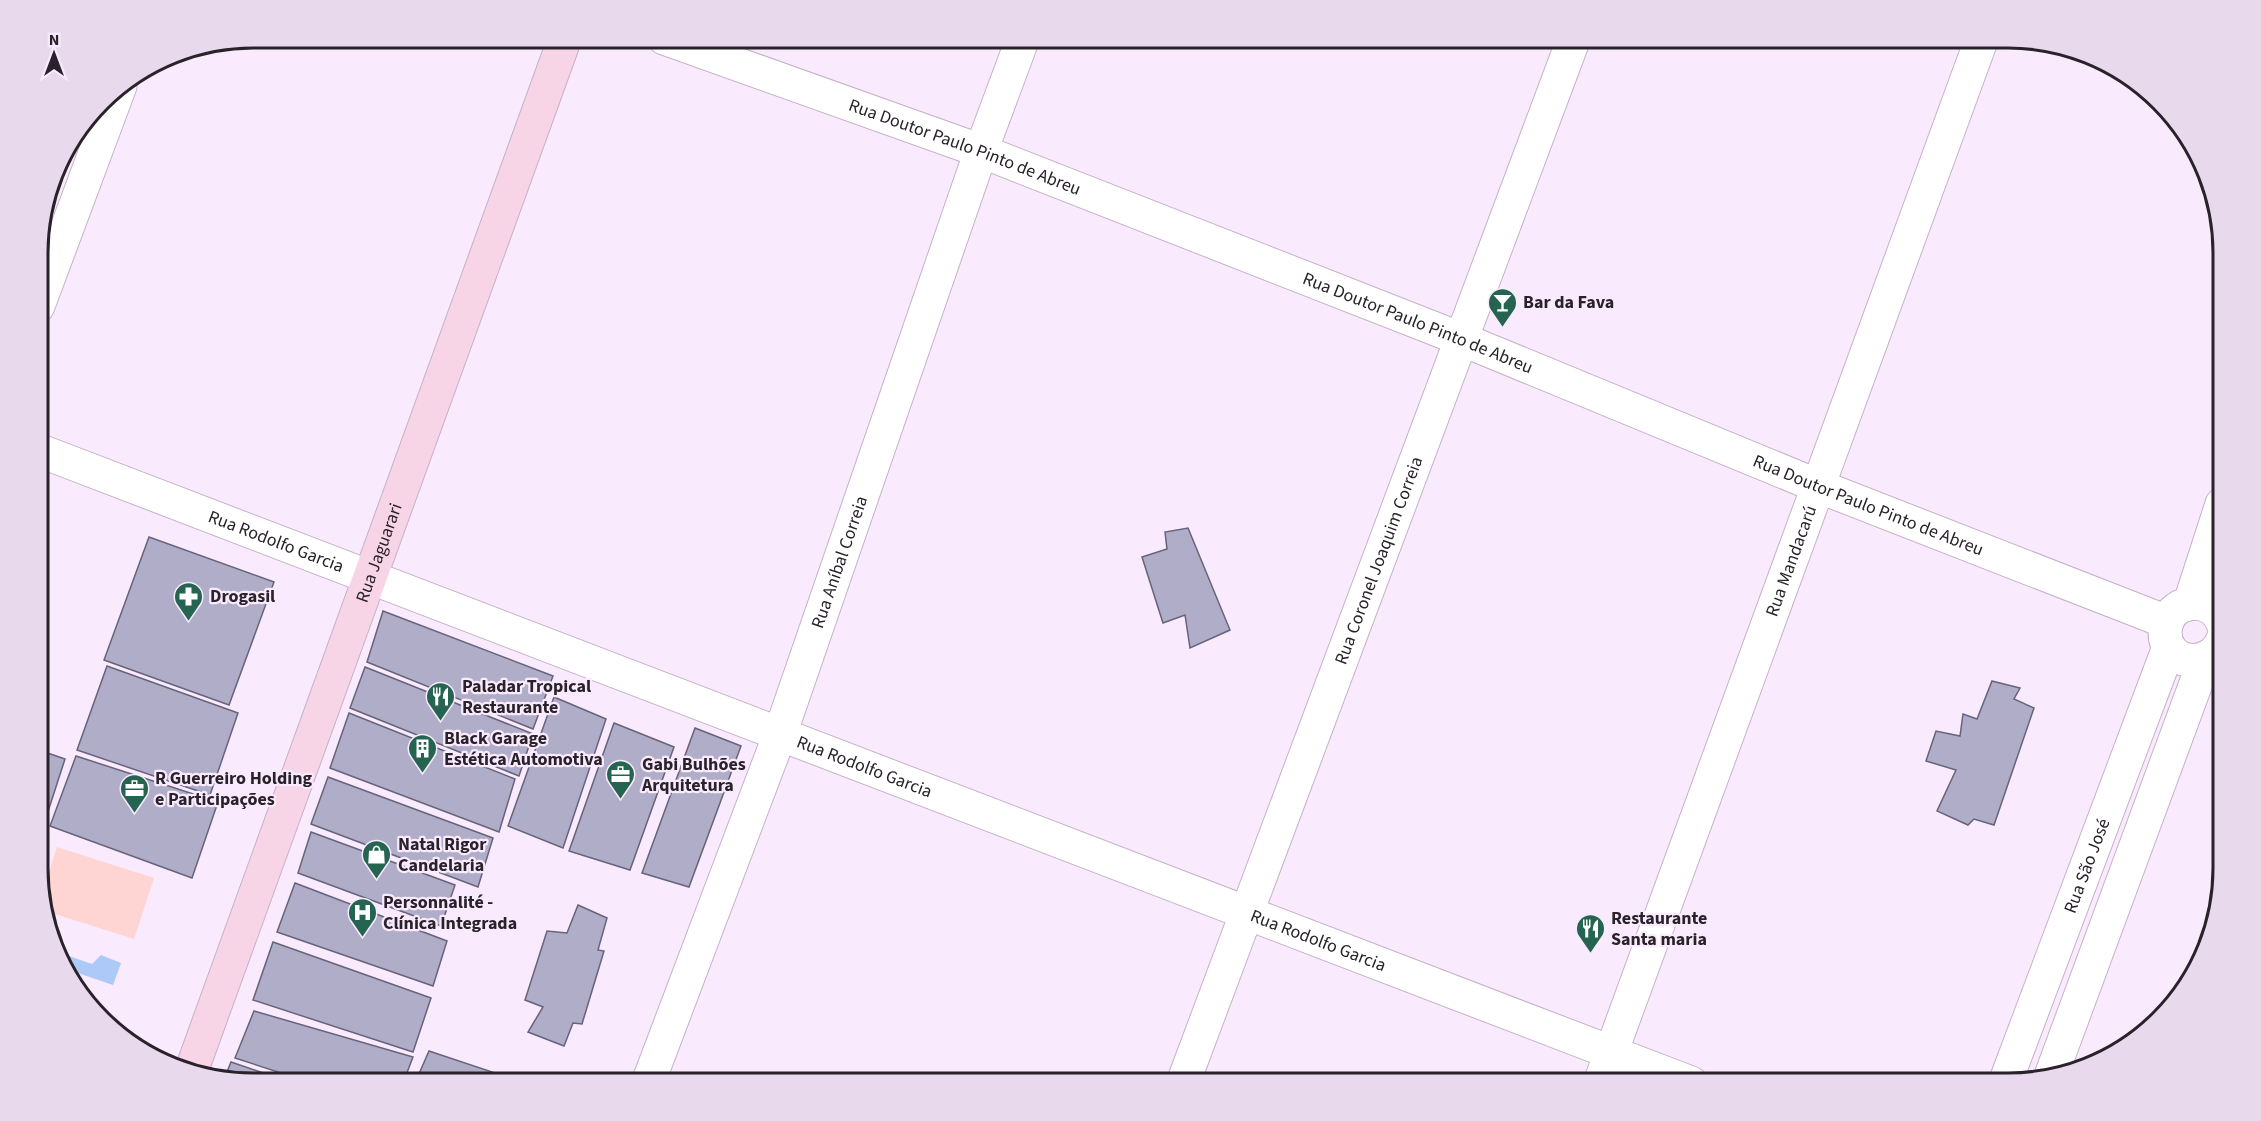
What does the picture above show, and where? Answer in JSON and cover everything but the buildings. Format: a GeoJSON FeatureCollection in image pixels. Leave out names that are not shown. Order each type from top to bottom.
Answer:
{"type":"FeatureCollection","features":[{"type":"Feature","properties":{"kind":"main road","name":"Rua Jaguarari"},"geometry":{"type":"LineString","coordinates":[[194,1064],[561,48]]}},
{"type":"Feature","properties":{"kind":"street","name":"Rua Doutor Paulo Pinto de Abreu"},"geometry":{"type":"LineString","coordinates":[[692,48],[981,151],[1461,339],[1818,486],[2175,624]]}},
{"type":"Feature","properties":{"kind":"street","name":"Rua Aníbal Correia"},"geometry":{"type":"LineString","coordinates":[[652,1073],[780,734],[981,151],[1019,48]]}},
{"type":"Feature","properties":{"kind":"street","name":"Rua Coronel Joaquim Correia"},"geometry":{"type":"LineString","coordinates":[[1187,1073],[1570,48]]}},
{"type":"Feature","properties":{"kind":"street","name":"Rua Mandacarú"},"geometry":{"type":"LineString","coordinates":[[1604,1073],[1978,48]]}},
{"type":"Feature","properties":{"kind":"street"},"geometry":{"type":"LineString","coordinates":[[48,279],[113,104]]}},
{"type":"Feature","properties":{"kind":"street","name":"Rua Rodolfo Garcia"},"geometry":{"type":"LineString","coordinates":[[48,454],[1665,1073]]}},
{"type":"Feature","properties":{"kind":"street","name":"Rua São José"},"geometry":{"type":"LineString","coordinates":[[2009,1073],[2175,624],[2213,529]]}},
{"type":"Feature","properties":{"kind":"street"},"geometry":{"type":"LineString","coordinates":[[2213,610],[2199,603],[2175,624],[2175,655],[2184,660],[2213,640]]}},
{"type":"Feature","properties":{"kind":"street"},"geometry":{"type":"LineString","coordinates":[[2054,1067],[2213,653]]}},
{"type":"Feature","properties":{"kind":"shaded area"},"geometry":{"type":"Polygon","coordinates":[[[57,847],[154,878],[134,939],[54,914],[48,873],[57,847]]]}},
{"type":"Feature","properties":{"kind":"water"},"geometry":{"type":"Polygon","coordinates":[[[101,955],[121,963],[113,985],[77,973],[68,956],[92,964],[101,955]]]}},
{"type":"Feature","properties":{"kind":"place","name":"Bar da Fava"},"geometry":{"type":"Point","coordinates":[1502,328]}},
{"type":"Feature","properties":{"kind":"place","name":"Drogasil"},"geometry":{"type":"Point","coordinates":[189,622]}},
{"type":"Feature","properties":{"kind":"place","name":"Paladar Tropical Restaurante"},"geometry":{"type":"Point","coordinates":[441,722]}},
{"type":"Feature","properties":{"kind":"place","name":"Black Garage Estética Automotiva"},"geometry":{"type":"Point","coordinates":[423,774]}},
{"type":"Feature","properties":{"kind":"place","name":"Gabi Bulhões Arquitetura"},"geometry":{"type":"Point","coordinates":[621,800]}},
{"type":"Feature","properties":{"kind":"place","name":"R Guerreiro Holding e Participações"},"geometry":{"type":"Point","coordinates":[134,814]}},
{"type":"Feature","properties":{"kind":"place","name":"Natal Rigor Candelaria"},"geometry":{"type":"Point","coordinates":[377,880]}},
{"type":"Feature","properties":{"kind":"place","name":"Personnalité - Clínica Integrada"},"geometry":{"type":"Point","coordinates":[362,938]}},
{"type":"Feature","properties":{"kind":"place","name":"Restaurante Santa maria"},"geometry":{"type":"Point","coordinates":[1590,954]}}]}
